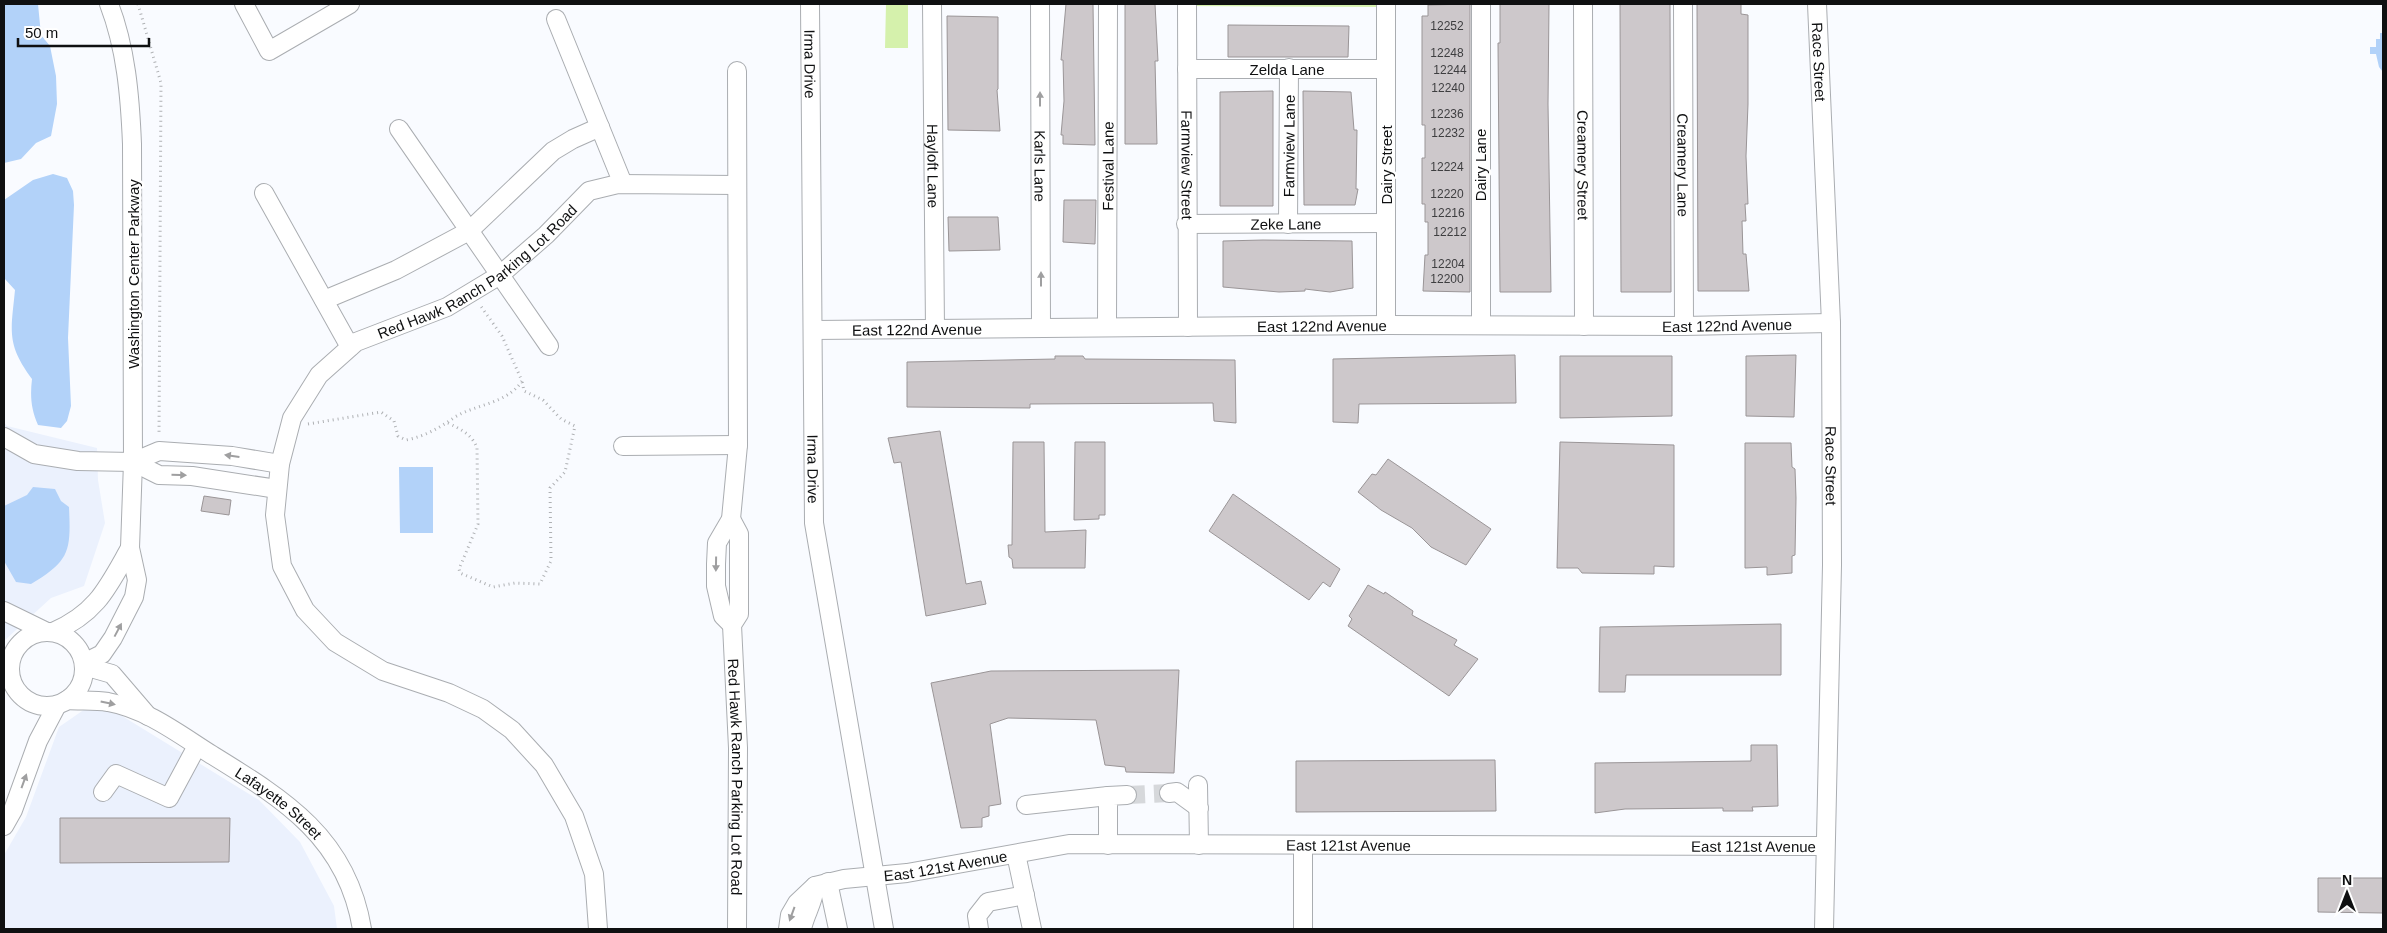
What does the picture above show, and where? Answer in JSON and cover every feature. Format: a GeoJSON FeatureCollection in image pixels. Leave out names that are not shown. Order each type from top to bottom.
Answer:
{"type":"FeatureCollection","features":[{"type":"Feature","properties":{"kind":"street","name":"Washington Center Parkway"},"geometry":{"type":"LineString","coordinates":[[84,664],[102,654],[113,638],[134,596],[138,580],[130,548],[133,462],[132,144],[130,102],[118,26],[109,4]]}},
{"type":"Feature","properties":{"kind":"street"},"geometry":{"type":"LineString","coordinates":[[244,4],[269,51],[350,4]]}},
{"type":"Feature","properties":{"kind":"street","name":"Irma Drive"},"geometry":{"type":"LineString","coordinates":[[810,4],[814,523],[884,929]]}},
{"type":"Feature","properties":{"kind":"street","name":"Hayloft Lane"},"geometry":{"type":"LineString","coordinates":[[932,4],[935,329]]}},
{"type":"Feature","properties":{"kind":"street","name":"Karls Lane"},"geometry":{"type":"LineString","coordinates":[[1040,4],[1041,328]]}},
{"type":"Feature","properties":{"kind":"street","name":"Festival Lane"},"geometry":{"type":"LineString","coordinates":[[1107,328],[1108,4]]}},
{"type":"Feature","properties":{"kind":"street","name":"Farmview Street"},"geometry":{"type":"LineString","coordinates":[[1187,4],[1186,224],[1188,328]]}},
{"type":"Feature","properties":{"kind":"street","name":"Dairy Street"},"geometry":{"type":"LineString","coordinates":[[1386,4],[1386,326]]}},
{"type":"Feature","properties":{"kind":"street","name":"Dairy Lane"},"geometry":{"type":"LineString","coordinates":[[1481,4],[1481,326]]}},
{"type":"Feature","properties":{"kind":"street","name":"Creamery Street"},"geometry":{"type":"LineString","coordinates":[[1583,4],[1584,326]]}},
{"type":"Feature","properties":{"kind":"street","name":"Creamery Lane"},"geometry":{"type":"LineString","coordinates":[[1683,4],[1684,326]]}},
{"type":"Feature","properties":{"kind":"street","name":"Race Street"},"geometry":{"type":"LineString","coordinates":[[1817,4],[1831,323],[1832,565],[1824,929]]}},
{"type":"Feature","properties":{"kind":"street"},"geometry":{"type":"LineString","coordinates":[[556,19],[623,184]]}},
{"type":"Feature","properties":{"kind":"street","name":"Farmview Lane"},"geometry":{"type":"LineString","coordinates":[[1288,224],[1289,68]]}},
{"type":"Feature","properties":{"kind":"street","name":"Zelda Lane"},"geometry":{"type":"LineString","coordinates":[[1187,69],[1386,69]]}},
{"type":"Feature","properties":{"kind":"street","name":"Red Hawk Ranch Parking Lot Road"},"geometry":{"type":"LineString","coordinates":[[737,71],[738,445],[731,519],[717,543],[716,564],[716,586],[723,616],[732,625],[738,748],[737,929]]}},
{"type":"Feature","properties":{"kind":"street"},"geometry":{"type":"LineString","coordinates":[[324,300],[396,270],[469,231],[553,151],[572,139],[600,127]]}},
{"type":"Feature","properties":{"kind":"street"},"geometry":{"type":"LineString","coordinates":[[399,129],[549,346]]}},
{"type":"Feature","properties":{"kind":"street","name":"Red Hawk Ranch Parking Lot Road"},"geometry":{"type":"LineString","coordinates":[[598,929],[594,874],[574,816],[544,765],[512,730],[483,709],[450,693],[383,671],[335,642],[305,610],[282,566],[275,515],[280,464],[290,425],[319,375],[350,346],[447,307],[500,275],[546,235],[589,191],[623,184],[737,185]]}},
{"type":"Feature","properties":{"kind":"street"},"geometry":{"type":"LineString","coordinates":[[264,193],[350,346]]}},
{"type":"Feature","properties":{"kind":"street","name":"Zeke Lane"},"geometry":{"type":"LineString","coordinates":[[1186,224],[1386,223]]}},
{"type":"Feature","properties":{"kind":"street","name":"East 122nd Avenue"},"geometry":{"type":"LineString","coordinates":[[813,330],[1684,326],[1831,323]]}},
{"type":"Feature","properties":{"kind":"street"},"geometry":{"type":"LineString","coordinates":[[4,437],[18,446],[42,455],[78,461],[133,462],[159,451],[232,456],[280,464]]}},
{"type":"Feature","properties":{"kind":"street"},"geometry":{"type":"LineString","coordinates":[[623,446],[738,445]]}},
{"type":"Feature","properties":{"kind":"street"},"geometry":{"type":"LineString","coordinates":[[133,462],[159,475],[192,476],[278,488]]}},
{"type":"Feature","properties":{"kind":"street","name":"Washington Center Parkway"},"geometry":{"type":"LineString","coordinates":[[50,632],[74,623],[95,604],[106,590],[130,548]]}},
{"type":"Feature","properties":{"kind":"street"},"geometry":{"type":"LineString","coordinates":[[4,611],[50,632],[65,636],[75,645],[84,664],[82,682],[76,693],[62,703],[38,741],[13,810],[4,826]]}},
{"type":"Feature","properties":{"kind":"street"},"geometry":{"type":"LineString","coordinates":[[4,695],[8,665],[16,648],[24,639],[35,634],[50,632]]}},
{"type":"Feature","properties":{"kind":"street","name":"Lafayette Street"},"geometry":{"type":"LineString","coordinates":[[84,664],[112,674],[148,716]]}},
{"type":"Feature","properties":{"kind":"street"},"geometry":{"type":"LineString","coordinates":[[8,665],[17,691],[25,699],[46,706],[62,703]]}},
{"type":"Feature","properties":{"kind":"street","name":"Lafayette Street"},"geometry":{"type":"LineString","coordinates":[[62,703],[109,702],[148,716],[272,792],[306,820],[340,865],[353,893],[362,929]]}},
{"type":"Feature","properties":{"kind":"street"},"geometry":{"type":"LineString","coordinates":[[103,792],[116,774],[169,798],[197,746]]}},
{"type":"Feature","properties":{"kind":"street"},"geometry":{"type":"LineString","coordinates":[[1198,785],[1199,844]]}},
{"type":"Feature","properties":{"kind":"street"},"geometry":{"type":"LineString","coordinates":[[1169,793],[1177,792],[1199,808]]}},
{"type":"Feature","properties":{"kind":"street"},"geometry":{"type":"LineString","coordinates":[[1026,805],[1127,795]]}},
{"type":"Feature","properties":{"kind":"street"},"geometry":{"type":"LineString","coordinates":[[1108,796],[1108,844]]}},
{"type":"Feature","properties":{"kind":"street","name":"East 121st Avenue"},"geometry":{"type":"LineString","coordinates":[[821,884],[907,873],[1069,844],[1825,846]]}},
{"type":"Feature","properties":{"kind":"street"},"geometry":{"type":"LineString","coordinates":[[1303,845],[1303,929]]}},
{"type":"Feature","properties":{"kind":"street"},"geometry":{"type":"LineString","coordinates":[[1016,854],[1032,929]]}},
{"type":"Feature","properties":{"kind":"street"},"geometry":{"type":"LineString","coordinates":[[788,929],[790,915],[797,903],[821,884]]}},
{"type":"Feature","properties":{"kind":"street"},"geometry":{"type":"LineString","coordinates":[[802,929],[821,884]]}},
{"type":"Feature","properties":{"kind":"street"},"geometry":{"type":"LineString","coordinates":[[821,884],[838,929]]}},
{"type":"Feature","properties":{"kind":"street"},"geometry":{"type":"LineString","coordinates":[[979,929],[977,916],[988,902],[1025,895]]}},
{"type":"Feature","properties":{"kind":"path"},"geometry":{"type":"LineString","coordinates":[[138,4],[161,83],[159,451]]}},
{"type":"Feature","properties":{"kind":"path"},"geometry":{"type":"LineString","coordinates":[[448,423],[467,433],[475,441],[477,448],[478,524],[459,569],[460,573],[493,588],[515,583],[540,584],[551,561],[550,488],[565,472],[575,426],[561,419],[543,400],[524,391],[522,381],[502,336],[470,293]]}},
{"type":"Feature","properties":{"kind":"path"},"geometry":{"type":"LineString","coordinates":[[290,425],[315,424],[381,412],[394,421],[398,436],[406,440],[440,428],[455,417],[500,400],[518,387],[522,381]]}},
{"type":"Feature","properties":{"kind":"shaded area"},"geometry":{"type":"Polygon","coordinates":[[[4,422],[7,426],[97,448],[98,480],[105,523],[84,586],[51,598],[4,641],[4,422]]]}},
{"type":"Feature","properties":{"kind":"shaded area"},"geometry":{"type":"Polygon","coordinates":[[[85,709],[114,711],[259,800],[300,842],[334,906],[337,929],[4,929],[4,855],[26,817],[59,727],[85,709]]]}},
{"type":"Feature","properties":{"kind":"green space"},"geometry":{"type":"Polygon","coordinates":[[[886,4],[908,4],[908,48],[885,48],[886,4]]]}},
{"type":"Feature","properties":{"kind":"green space"},"geometry":{"type":"Polygon","coordinates":[[[1187,4],[1386,4],[1386,7],[1187,6],[1187,4]]]}},
{"type":"Feature","properties":{"kind":"water"},"geometry":{"type":"Polygon","coordinates":[[[4,4],[38,4],[41,35],[50,46],[56,76],[57,104],[51,136],[36,143],[21,159],[4,163],[4,4]]]}},
{"type":"Feature","properties":{"kind":"water"},"geometry":{"type":"Polygon","coordinates":[[[2380,33],[2383,33],[2383,72],[2379,67],[2376,54],[2370,54],[2370,47],[2376,47],[2376,39],[2380,39],[2380,33]]]}},
{"type":"Feature","properties":{"kind":"water"},"geometry":{"type":"Polygon","coordinates":[[[53,174],[67,178],[73,191],[74,205],[68,338],[71,406],[67,421],[61,428],[38,425],[32,402],[32,379],[18,356],[12,337],[15,290],[4,278],[4,200],[33,180],[53,174]]]}},
{"type":"Feature","properties":{"kind":"water"},"geometry":{"type":"Polygon","coordinates":[[[399,467],[433,467],[433,533],[400,533],[399,467]]]}},
{"type":"Feature","properties":{"kind":"water"},"geometry":{"type":"Polygon","coordinates":[[[33,487],[55,489],[61,501],[69,507],[69,534],[68,545],[61,561],[44,576],[31,584],[16,582],[4,561],[4,506],[27,495],[33,487]]]}},
{"type":"Feature","properties":{"kind":"building"},"geometry":{"type":"Polygon","coordinates":[[[1066,4],[1093,4],[1095,145],[1063,144],[1063,135],[1061,135],[1064,101],[1063,60],[1061,60],[1066,4]]]}},
{"type":"Feature","properties":{"kind":"building"},"geometry":{"type":"Polygon","coordinates":[[[1125,4],[1155,4],[1158,61],[1155,61],[1157,144],[1125,144],[1125,4]]]}},
{"type":"Feature","properties":{"kind":"building"},"geometry":{"type":"Polygon","coordinates":[[[1470,4],[1470,292],[1423,291],[1425,255],[1428,255],[1428,222],[1425,222],[1425,204],[1422,204],[1422,158],[1425,158],[1425,125],[1422,125],[1422,16],[1428,16],[1428,5],[1470,4]]]}},
{"type":"Feature","properties":{"kind":"building"},"geometry":{"type":"Polygon","coordinates":[[[1500,4],[1549,4],[1548,104],[1551,292],[1500,292],[1498,43],[1500,43],[1500,4]]]}},
{"type":"Feature","properties":{"kind":"building"},"geometry":{"type":"Polygon","coordinates":[[[1620,4],[1670,4],[1671,292],[1621,292],[1620,4]]]}},
{"type":"Feature","properties":{"kind":"building"},"geometry":{"type":"Polygon","coordinates":[[[1697,4],[1741,4],[1741,14],[1748,15],[1746,156],[1748,204],[1745,204],[1746,221],[1742,221],[1743,254],[1746,254],[1749,291],[1698,291],[1697,4]]]}},
{"type":"Feature","properties":{"kind":"building"},"geometry":{"type":"Polygon","coordinates":[[[947,16],[998,17],[997,90],[1000,131],[948,130],[947,16]]]}},
{"type":"Feature","properties":{"kind":"building"},"geometry":{"type":"Polygon","coordinates":[[[1228,25],[1349,26],[1348,57],[1228,57],[1228,25]]]}},
{"type":"Feature","properties":{"kind":"building"},"geometry":{"type":"Polygon","coordinates":[[[1273,91],[1273,206],[1220,206],[1220,92],[1273,91]]]}},
{"type":"Feature","properties":{"kind":"building"},"geometry":{"type":"Polygon","coordinates":[[[1303,91],[1351,92],[1354,130],[1357,130],[1356,189],[1358,189],[1355,205],[1304,205],[1303,91]]]}},
{"type":"Feature","properties":{"kind":"building"},"geometry":{"type":"Polygon","coordinates":[[[1064,200],[1096,200],[1095,244],[1063,242],[1064,200]]]}},
{"type":"Feature","properties":{"kind":"building"},"geometry":{"type":"Polygon","coordinates":[[[948,217],[998,217],[1000,250],[949,251],[948,217]]]}},
{"type":"Feature","properties":{"kind":"building"},"geometry":{"type":"Polygon","coordinates":[[[1223,241],[1352,241],[1353,288],[1330,292],[1305,289],[1305,291],[1279,292],[1223,287],[1223,241]]]}},
{"type":"Feature","properties":{"kind":"building"},"geometry":{"type":"Polygon","coordinates":[[[1515,355],[1516,403],[1359,404],[1358,423],[1333,422],[1333,359],[1515,355]]]}},
{"type":"Feature","properties":{"kind":"building"},"geometry":{"type":"Polygon","coordinates":[[[1796,355],[1794,417],[1746,416],[1746,356],[1796,355]]]}},
{"type":"Feature","properties":{"kind":"building"},"geometry":{"type":"Polygon","coordinates":[[[1055,356],[1083,356],[1085,359],[1235,360],[1236,423],[1214,421],[1213,403],[1030,404],[1030,408],[907,407],[907,362],[1055,359],[1055,356]]]}},
{"type":"Feature","properties":{"kind":"building"},"geometry":{"type":"Polygon","coordinates":[[[1560,356],[1672,356],[1672,416],[1560,418],[1560,356]]]}},
{"type":"Feature","properties":{"kind":"building"},"geometry":{"type":"Polygon","coordinates":[[[940,431],[966,584],[981,581],[986,604],[926,616],[901,462],[894,463],[888,438],[940,431]]]}},
{"type":"Feature","properties":{"kind":"building"},"geometry":{"type":"Polygon","coordinates":[[[1013,442],[1044,442],[1045,532],[1086,530],[1085,568],[1013,568],[1012,559],[1009,557],[1008,545],[1012,545],[1013,442]]]}},
{"type":"Feature","properties":{"kind":"building"},"geometry":{"type":"Polygon","coordinates":[[[1075,442],[1105,442],[1105,515],[1099,515],[1099,519],[1074,520],[1075,442]]]}},
{"type":"Feature","properties":{"kind":"building"},"geometry":{"type":"Polygon","coordinates":[[[1560,442],[1674,445],[1674,567],[1654,566],[1654,574],[1582,573],[1578,568],[1557,568],[1560,442]]]}},
{"type":"Feature","properties":{"kind":"building"},"geometry":{"type":"Polygon","coordinates":[[[1745,443],[1791,443],[1792,467],[1795,469],[1796,498],[1795,555],[1792,556],[1792,573],[1767,575],[1767,567],[1745,568],[1745,443]]]}},
{"type":"Feature","properties":{"kind":"building"},"geometry":{"type":"Polygon","coordinates":[[[1388,459],[1491,529],[1466,565],[1431,547],[1412,528],[1381,510],[1358,492],[1372,474],[1376,475],[1388,459]]]}},
{"type":"Feature","properties":{"kind":"building"},"geometry":{"type":"Polygon","coordinates":[[[1233,494],[1340,569],[1330,587],[1323,582],[1309,600],[1209,531],[1233,494]]]}},
{"type":"Feature","properties":{"kind":"building"},"geometry":{"type":"Polygon","coordinates":[[[204,496],[231,500],[229,515],[201,511],[204,496]]]}},
{"type":"Feature","properties":{"kind":"building"},"geometry":{"type":"Polygon","coordinates":[[[1368,585],[1384,594],[1385,592],[1413,611],[1412,615],[1457,640],[1454,645],[1478,659],[1449,696],[1348,626],[1352,619],[1349,616],[1368,585]]]}},
{"type":"Feature","properties":{"kind":"building"},"geometry":{"type":"Polygon","coordinates":[[[1781,624],[1781,675],[1626,675],[1625,692],[1599,692],[1600,627],[1781,624]]]}},
{"type":"Feature","properties":{"kind":"building"},"geometry":{"type":"Polygon","coordinates":[[[1179,670],[1174,773],[1126,772],[1125,767],[1105,765],[1096,720],[1008,718],[990,724],[1001,804],[989,806],[989,816],[982,818],[982,827],[961,828],[931,683],[991,671],[1179,670]]]}},
{"type":"Feature","properties":{"kind":"building"},"geometry":{"type":"Polygon","coordinates":[[[1751,745],[1777,745],[1778,806],[1752,807],[1753,811],[1723,811],[1723,808],[1625,809],[1595,813],[1595,763],[1751,761],[1751,745]]]}},
{"type":"Feature","properties":{"kind":"building"},"geometry":{"type":"Polygon","coordinates":[[[1495,760],[1496,811],[1296,812],[1296,761],[1495,760]]]}},
{"type":"Feature","properties":{"kind":"building"},"geometry":{"type":"Polygon","coordinates":[[[60,818],[230,818],[229,862],[60,863],[60,818]]]}},
{"type":"Feature","properties":{"kind":"building"},"geometry":{"type":"Polygon","coordinates":[[[2318,878],[2383,878],[2383,913],[2318,912],[2318,878]]]}},
{"type":"Feature","properties":{"kind":"tunnel"},"geometry":{"type":"LineString","coordinates":[[1127,795],[1169,793]]}}]}
